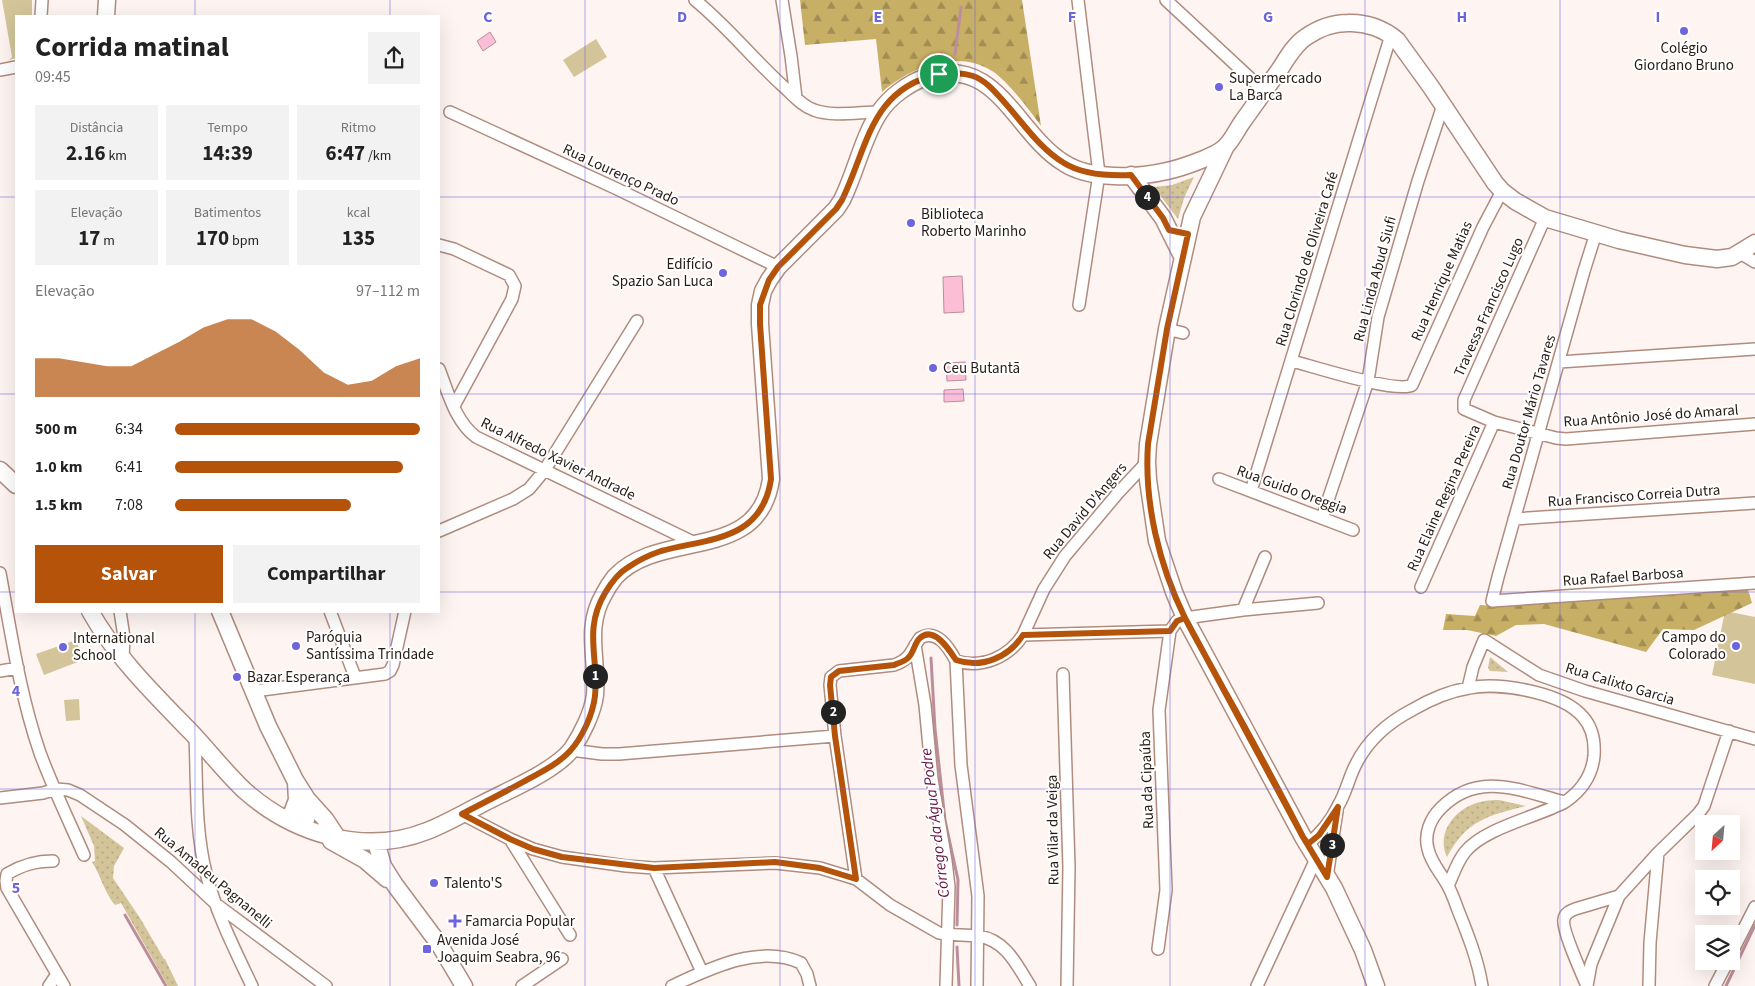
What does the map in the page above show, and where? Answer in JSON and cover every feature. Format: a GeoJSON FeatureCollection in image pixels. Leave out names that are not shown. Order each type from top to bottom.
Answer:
{"type":"FeatureCollection","features":[{"type":"Feature","properties":{"kind":"main road"},"geometry":{"type":"LineString","coordinates":[[106,15],[107,0]]}},
{"type":"Feature","properties":{"kind":"main road"},"geometry":{"type":"LineString","coordinates":[[1376,986],[1363,950],[1327,877],[1185,618],[1168,576],[1157,541],[1147,462],[1152,420],[1175,331],[1183,258],[1188,234],[1200,197],[1225,148],[1291,53],[1304,38],[1319,29],[1337,23],[1363,23],[1391,35],[1406,52],[1482,165],[1502,191],[1527,208],[1545,218],[1685,256],[1717,259],[1732,257],[1755,243]]}},
{"type":"Feature","properties":{"kind":"main road"},"geometry":{"type":"LineString","coordinates":[[322,835],[339,840],[376,842],[403,838],[427,831],[548,768],[571,750],[590,713],[596,680],[592,631],[597,606],[615,577],[626,568],[660,552],[731,534],[746,526],[756,516],[764,505],[771,479],[760,305],[763,291],[778,267],[836,209],[842,200],[880,112],[894,97],[915,81],[939,74],[965,74],[981,80],[989,86],[1054,157],[1076,169],[1099,174],[1131,175],[1166,171],[1205,158],[1225,148]]}},
{"type":"Feature","properties":{"kind":"main road"},"geometry":{"type":"LineString","coordinates":[[1131,175],[1163,218],[1183,258]]}},
{"type":"Feature","properties":{"kind":"main road"},"geometry":{"type":"LineString","coordinates":[[1169,230],[1188,234]]}},
{"type":"Feature","properties":{"kind":"main road"},"geometry":{"type":"LineString","coordinates":[[0,470],[15,484]]}},
{"type":"Feature","properties":{"kind":"main road"},"geometry":{"type":"LineString","coordinates":[[91,613],[97,624],[123,658],[246,791],[265,806],[297,824],[322,835],[365,860],[395,885]]}},
{"type":"Feature","properties":{"kind":"main road"},"geometry":{"type":"LineString","coordinates":[[221,613],[268,726],[295,780],[307,799],[325,819],[339,840]]}},
{"type":"Feature","properties":{"kind":"main road"},"geometry":{"type":"LineString","coordinates":[[295,780],[297,824]]}},
{"type":"Feature","properties":{"kind":"main road"},"geometry":{"type":"LineString","coordinates":[[297,824],[308,812],[307,799]]}},
{"type":"Feature","properties":{"kind":"main road"},"geometry":{"type":"LineString","coordinates":[[376,842],[383,866],[439,944],[464,986]]}},
{"type":"Feature","properties":{"kind":"street"},"geometry":{"type":"LineString","coordinates":[[41,15],[42,0]]}},
{"type":"Feature","properties":{"kind":"street"},"geometry":{"type":"LineString","coordinates":[[695,0],[806,107],[827,113],[880,112]]}},
{"type":"Feature","properties":{"kind":"street"},"geometry":{"type":"LineString","coordinates":[[782,0],[796,98]]}},
{"type":"Feature","properties":{"kind":"street"},"geometry":{"type":"LineString","coordinates":[[1078,0],[1099,174],[1079,305]]}},
{"type":"Feature","properties":{"kind":"street"},"geometry":{"type":"LineString","coordinates":[[1166,0],[1264,92]]}},
{"type":"Feature","properties":{"kind":"street","name":"Rua Clorindo de Oliveira Café"},"geometry":{"type":"LineString","coordinates":[[1251,491],[1391,35]]}},
{"type":"Feature","properties":{"kind":"street"},"geometry":{"type":"LineString","coordinates":[[0,70],[15,67]]}},
{"type":"Feature","properties":{"kind":"street","name":"Rua Linda Abud Siufi"},"geometry":{"type":"LineString","coordinates":[[1322,518],[1368,381],[1378,318],[1418,181],[1443,105]]}},
{"type":"Feature","properties":{"kind":"street","name":"Rua Lourenço Prado"},"geometry":{"type":"LineString","coordinates":[[450,112],[615,188],[778,267]]}},
{"type":"Feature","properties":{"kind":"street","name":"Rua Henrique Matias"},"geometry":{"type":"LineString","coordinates":[[1368,381],[1402,388],[1408,388],[1412,385],[1483,227],[1502,191]]}},
{"type":"Feature","properties":{"kind":"street","name":"Travessa Francisco Lugo"},"geometry":{"type":"LineString","coordinates":[[1464,409],[1464,400],[1545,218]]}},
{"type":"Feature","properties":{"kind":"street","name":"Rua Doutor Mário Tavares"},"geometry":{"type":"LineString","coordinates":[[1492,601],[1596,233]]}},
{"type":"Feature","properties":{"kind":"street"},"geometry":{"type":"LineString","coordinates":[[440,245],[509,275],[516,286],[512,299],[454,406]]}},
{"type":"Feature","properties":{"kind":"street"},"geometry":{"type":"LineString","coordinates":[[1740,253],[1755,262]]}},
{"type":"Feature","properties":{"kind":"street"},"geometry":{"type":"LineString","coordinates":[[440,531],[513,499],[529,489],[544,471],[637,321]]}},
{"type":"Feature","properties":{"kind":"street"},"geometry":{"type":"LineString","coordinates":[[1559,362],[1755,349]]}},
{"type":"Feature","properties":{"kind":"street"},"geometry":{"type":"LineString","coordinates":[[1292,361],[1368,381]]}},
{"type":"Feature","properties":{"kind":"street","name":"Rua Alfredo Xavier Andrade"},"geometry":{"type":"LineString","coordinates":[[440,371],[461,421],[468,431],[476,437],[697,544]]}},
{"type":"Feature","properties":{"kind":"street","name":"Rua Antônio José do Amaral"},"geometry":{"type":"LineString","coordinates":[[1464,409],[1494,422],[1566,439],[1755,424]]}},
{"type":"Feature","properties":{"kind":"street","name":"Rua Elaine Regina Pereira"},"geometry":{"type":"LineString","coordinates":[[1421,587],[1494,422]]}},
{"type":"Feature","properties":{"kind":"street","name":"Rua David D'Angers"},"geometry":{"type":"LineString","coordinates":[[956,660],[971,664],[995,659],[1012,649],[1023,635],[1044,589],[1060,562],[1147,462]]}},
{"type":"Feature","properties":{"kind":"street","name":"Rua Guido Oreggia"},"geometry":{"type":"LineString","coordinates":[[1219,480],[1354,530]]}},
{"type":"Feature","properties":{"kind":"street","name":"Rua Francisco Correia Dutra"},"geometry":{"type":"LineString","coordinates":[[1514,519],[1755,503]]}},
{"type":"Feature","properties":{"kind":"street"},"geometry":{"type":"LineString","coordinates":[[1243,610],[1265,557]]}},
{"type":"Feature","properties":{"kind":"street"},"geometry":{"type":"LineString","coordinates":[[0,573],[18,668],[34,734],[84,855]]}},
{"type":"Feature","properties":{"kind":"street","name":"Rua Rafael Barbosa"},"geometry":{"type":"LineString","coordinates":[[1492,601],[1755,583]]}},
{"type":"Feature","properties":{"kind":"street"},"geometry":{"type":"LineString","coordinates":[[1023,635],[1170,631],[1177,621],[1185,618],[1243,610],[1318,604]]}},
{"type":"Feature","properties":{"kind":"street"},"geometry":{"type":"LineString","coordinates":[[120,613],[124,637],[123,658]]}},
{"type":"Feature","properties":{"kind":"street"},"geometry":{"type":"LineString","coordinates":[[331,613],[355,677]]}},
{"type":"Feature","properties":{"kind":"street"},"geometry":{"type":"LineString","coordinates":[[254,691],[385,674],[393,666],[405,613]]}},
{"type":"Feature","properties":{"kind":"street","name":"Rua da Cipaúba"},"geometry":{"type":"LineString","coordinates":[[1158,949],[1166,890],[1159,710],[1170,631]]}},
{"type":"Feature","properties":{"kind":"street"},"geometry":{"type":"LineString","coordinates":[[856,879],[835,736],[830,685],[831,677],[839,671],[894,665],[902,662],[908,658],[920,638],[934,636],[946,645],[956,660],[961,765],[978,896],[977,986]]}},
{"type":"Feature","properties":{"kind":"street","name":"Rua Calixto Garcia"},"geometry":{"type":"LineString","coordinates":[[1468,688],[1473,667],[1484,640],[1539,675],[1585,691],[1755,739]]}},
{"type":"Feature","properties":{"kind":"street"},"geometry":{"type":"LineString","coordinates":[[915,645],[932,779],[946,861],[949,904],[946,986]]}},
{"type":"Feature","properties":{"kind":"street"},"geometry":{"type":"LineString","coordinates":[[0,671],[18,668]]}},
{"type":"Feature","properties":{"kind":"street","name":"Rua Vilar da Veiga"},"geometry":{"type":"LineString","coordinates":[[1063,674],[1069,867],[1067,986]]}},
{"type":"Feature","properties":{"kind":"street"},"geometry":{"type":"LineString","coordinates":[[1308,844],[1319,835],[1338,807],[1356,763],[1373,739],[1397,719],[1428,701],[1468,688],[1499,686],[1525,690],[1574,709],[1585,719],[1591,731],[1594,745],[1592,769],[1580,790],[1551,810],[1499,830],[1474,843],[1465,852],[1448,886]]}},
{"type":"Feature","properties":{"kind":"street"},"geometry":{"type":"LineString","coordinates":[[1587,986],[1591,964],[1619,896],[1704,806],[1728,731]]}},
{"type":"Feature","properties":{"kind":"street"},"geometry":{"type":"LineString","coordinates":[[195,736],[197,799],[206,874],[229,937],[252,986]]}},
{"type":"Feature","properties":{"kind":"street"},"geometry":{"type":"LineString","coordinates":[[571,750],[619,754],[835,736]]}},
{"type":"Feature","properties":{"kind":"street"},"geometry":{"type":"LineString","coordinates":[[1482,986],[1470,939],[1448,886],[1432,860],[1428,849],[1426,836],[1430,824],[1436,813],[1457,794],[1480,786],[1511,788],[1565,802]]}},
{"type":"Feature","properties":{"kind":"street"},"geometry":{"type":"LineString","coordinates":[[0,798],[44,793],[56,789]]}},
{"type":"Feature","properties":{"kind":"street","name":"Rua Amadeu Pagnanelli"},"geometry":{"type":"LineString","coordinates":[[56,789],[80,794],[125,825],[171,862],[216,904],[326,986]]}},
{"type":"Feature","properties":{"kind":"street"},"geometry":{"type":"LineString","coordinates":[[1327,877],[1338,807]]}},
{"type":"Feature","properties":{"kind":"street"},"geometry":{"type":"LineString","coordinates":[[462,814],[533,849],[562,857],[654,868],[775,862],[820,868],[856,879],[907,915],[939,933],[978,936],[1003,946],[1030,986]]}},
{"type":"Feature","properties":{"kind":"street"},"geometry":{"type":"LineString","coordinates":[[510,839],[530,874],[570,935]]}},
{"type":"Feature","properties":{"kind":"street"},"geometry":{"type":"LineString","coordinates":[[1649,986],[1650,943],[1658,853]]}},
{"type":"Feature","properties":{"kind":"street"},"geometry":{"type":"LineString","coordinates":[[1257,986],[1316,859]]}},
{"type":"Feature","properties":{"kind":"street"},"geometry":{"type":"LineString","coordinates":[[52,861],[38,861],[15,869],[8,874],[6,881],[7,888],[64,986]]}},
{"type":"Feature","properties":{"kind":"street"},"geometry":{"type":"LineString","coordinates":[[654,868],[702,972]]}},
{"type":"Feature","properties":{"kind":"street"},"geometry":{"type":"LineString","coordinates":[[1587,986],[1563,922],[1564,918],[1575,908],[1619,896]]}},
{"type":"Feature","properties":{"kind":"street"},"geometry":{"type":"LineString","coordinates":[[1740,937],[1755,908]]}},
{"type":"Feature","properties":{"kind":"street"},"geometry":{"type":"LineString","coordinates":[[672,986],[702,972],[755,957],[776,956],[801,963],[807,974],[810,986]]}},
{"type":"Feature","properties":{"kind":"street"},"geometry":{"type":"LineString","coordinates":[[522,986],[562,959]]}},
{"type":"Feature","properties":{"kind":"street"},"geometry":{"type":"LineString","coordinates":[[1715,986],[1723,970]]}},
{"type":"Feature","properties":{"kind":"street"},"geometry":{"type":"LineString","coordinates":[[49,986],[57,974]]}},
{"type":"Feature","properties":{"kind":"shaded area"},"geometry":{"type":"Polygon","coordinates":[[[2,0],[32,0],[32,15],[15,15],[15,58],[9,60],[12,57],[2,0]]]}},
{"type":"Feature","properties":{"kind":"shaded area"},"geometry":{"type":"Polygon","coordinates":[[[490,32],[496,42],[483,51],[477,41],[490,32]]]}},
{"type":"Feature","properties":{"kind":"shaded area"},"geometry":{"type":"Polygon","coordinates":[[[596,39],[607,57],[574,77],[563,60],[596,39]]]}},
{"type":"Feature","properties":{"kind":"shaded area"},"geometry":{"type":"Polygon","coordinates":[[[1194,177],[1184,198],[1178,219],[1154,187],[1172,185],[1194,177]]]}},
{"type":"Feature","properties":{"kind":"shaded area"},"geometry":{"type":"Polygon","coordinates":[[[962,276],[964,312],[944,313],[943,277],[962,276]]]}},
{"type":"Feature","properties":{"kind":"shaded area"},"geometry":{"type":"Polygon","coordinates":[[[965,362],[966,380],[947,381],[946,363],[965,362]]]}},
{"type":"Feature","properties":{"kind":"shaded area"},"geometry":{"type":"Polygon","coordinates":[[[963,389],[964,401],[944,402],[944,390],[963,389]]]}},
{"type":"Feature","properties":{"kind":"shaded area","name":"Campo do Colorado"},"geometry":{"type":"Polygon","coordinates":[[[1725,611],[1755,617],[1755,684],[1712,675],[1725,611]]]}},
{"type":"Feature","properties":{"kind":"shaded area"},"geometry":{"type":"Polygon","coordinates":[[[76,640],[83,660],[44,675],[36,654],[76,640]]]}},
{"type":"Feature","properties":{"kind":"shaded area"},"geometry":{"type":"Polygon","coordinates":[[[1490,657],[1508,672],[1490,671],[1488,668],[1490,657]]]}},
{"type":"Feature","properties":{"kind":"shaded area"},"geometry":{"type":"Polygon","coordinates":[[[79,699],[80,720],[66,721],[64,700],[79,699]]]}},
{"type":"Feature","properties":{"kind":"shaded area"},"geometry":{"type":"Polygon","coordinates":[[[1499,800],[1526,806],[1479,821],[1462,835],[1447,857],[1444,849],[1445,834],[1448,826],[1457,814],[1471,805],[1499,800]]]}},
{"type":"Feature","properties":{"kind":"shaded area"},"geometry":{"type":"Polygon","coordinates":[[[81,816],[124,848],[114,866],[113,878],[165,959],[178,986],[168,986],[121,903],[115,905],[108,895],[92,862],[95,861],[94,846],[81,816]]]}},
{"type":"Feature","properties":{"kind":"green space"},"geometry":{"type":"Polygon","coordinates":[[[800,0],[1022,0],[1041,126],[1018,96],[998,76],[992,71],[964,61],[949,61],[920,69],[906,75],[882,92],[876,39],[805,45],[800,0]]]}},
{"type":"Feature","properties":{"kind":"green space"},"geometry":{"type":"Polygon","coordinates":[[[1747,587],[1752,603],[1694,630],[1663,629],[1646,652],[1544,624],[1516,625],[1496,636],[1467,630],[1443,630],[1446,614],[1475,616],[1480,605],[1498,606],[1747,587]]]}},
{"type":"Feature","properties":{"kind":"waterway","name":"Córrego da Água Podre"},"geometry":{"type":"LineString","coordinates":[[955,54],[961,7]]}},
{"type":"Feature","properties":{"kind":"waterway","name":"Córrego da Água Podre"},"geometry":{"type":"LineString","coordinates":[[931,658],[935,729],[945,820],[958,880],[957,925]]}},
{"type":"Feature","properties":{"kind":"waterway"},"geometry":{"type":"LineString","coordinates":[[125,915],[166,986]]}},
{"type":"Feature","properties":{"kind":"waterway"},"geometry":{"type":"LineString","coordinates":[[1726,986],[1755,925]]}},
{"type":"Feature","properties":{"kind":"waterway","name":"Córrego da Água Podre"},"geometry":{"type":"LineString","coordinates":[[957,947],[959,986]]}},
{"type":"Feature","properties":{"kind":"place","name":"Colégio Giordano Bruno"},"geometry":{"type":"Point","coordinates":[1684,31]}},
{"type":"Feature","properties":{"kind":"place","name":"Supermercado La Barca"},"geometry":{"type":"Point","coordinates":[1219,87]}},
{"type":"Feature","properties":{"kind":"place","name":"Biblioteca Roberto Marinho"},"geometry":{"type":"Point","coordinates":[911,223]}},
{"type":"Feature","properties":{"kind":"place","name":"Edifício Spazio San Luca"},"geometry":{"type":"Point","coordinates":[723,273]}},
{"type":"Feature","properties":{"kind":"place","name":"Ceu Butantã"},"geometry":{"type":"Point","coordinates":[933,368]}},
{"type":"Feature","properties":{"kind":"place","name":"Paróquia Santíssima Trindade"},"geometry":{"type":"Point","coordinates":[296,646]}},
{"type":"Feature","properties":{"kind":"place","name":"Campo do Colorado"},"geometry":{"type":"Point","coordinates":[1736,646]}},
{"type":"Feature","properties":{"kind":"place","name":"International School"},"geometry":{"type":"Point","coordinates":[63,647]}},
{"type":"Feature","properties":{"kind":"place","name":"Bazar Esperança"},"geometry":{"type":"Point","coordinates":[237,677]}},
{"type":"Feature","properties":{"kind":"place","name":"Talento'S"},"geometry":{"type":"Point","coordinates":[434,883]}},
{"type":"Feature","properties":{"kind":"place","name":"Famarcia Popular"},"geometry":{"type":"Point","coordinates":[455,921]}},
{"type":"Feature","properties":{"kind":"place","name":"Avenida José Joaquim Seabra, 96"},"geometry":{"type":"Point","coordinates":[427,949]}},
{"type":"Feature","properties":{"kind":"route"},"geometry":{"type":"LineString","coordinates":[[939,74],[915,81],[894,97],[880,112],[867,138],[849,187],[842,200],[836,209],[778,267],[763,291],[760,305],[760,324],[771,479],[764,505],[746,526],[731,534],[660,552],[626,568],[615,577],[597,606],[593,621],[592,643],[596,680],[594,698],[590,713],[571,750],[560,761],[462,814],[533,849],[562,857],[654,868],[775,862],[820,868],[856,879],[835,736],[830,685],[831,677],[834,674],[839,671],[894,665],[902,662],[912,653],[920,638],[928,635],[940,639],[956,660],[971,664],[995,659],[1005,654],[1019,642],[1023,635],[1170,631],[1177,621],[1185,618],[1303,837],[1308,844],[1319,835],[1338,807],[1327,877],[1303,837],[1257,750],[1185,618],[1165,568],[1157,541],[1148,480],[1148,444],[1167,329],[1188,234],[1169,230],[1163,218],[1131,175],[1099,174],[1076,169],[1065,164],[1045,149],[989,86],[981,80],[965,74],[939,74]]}}]}
